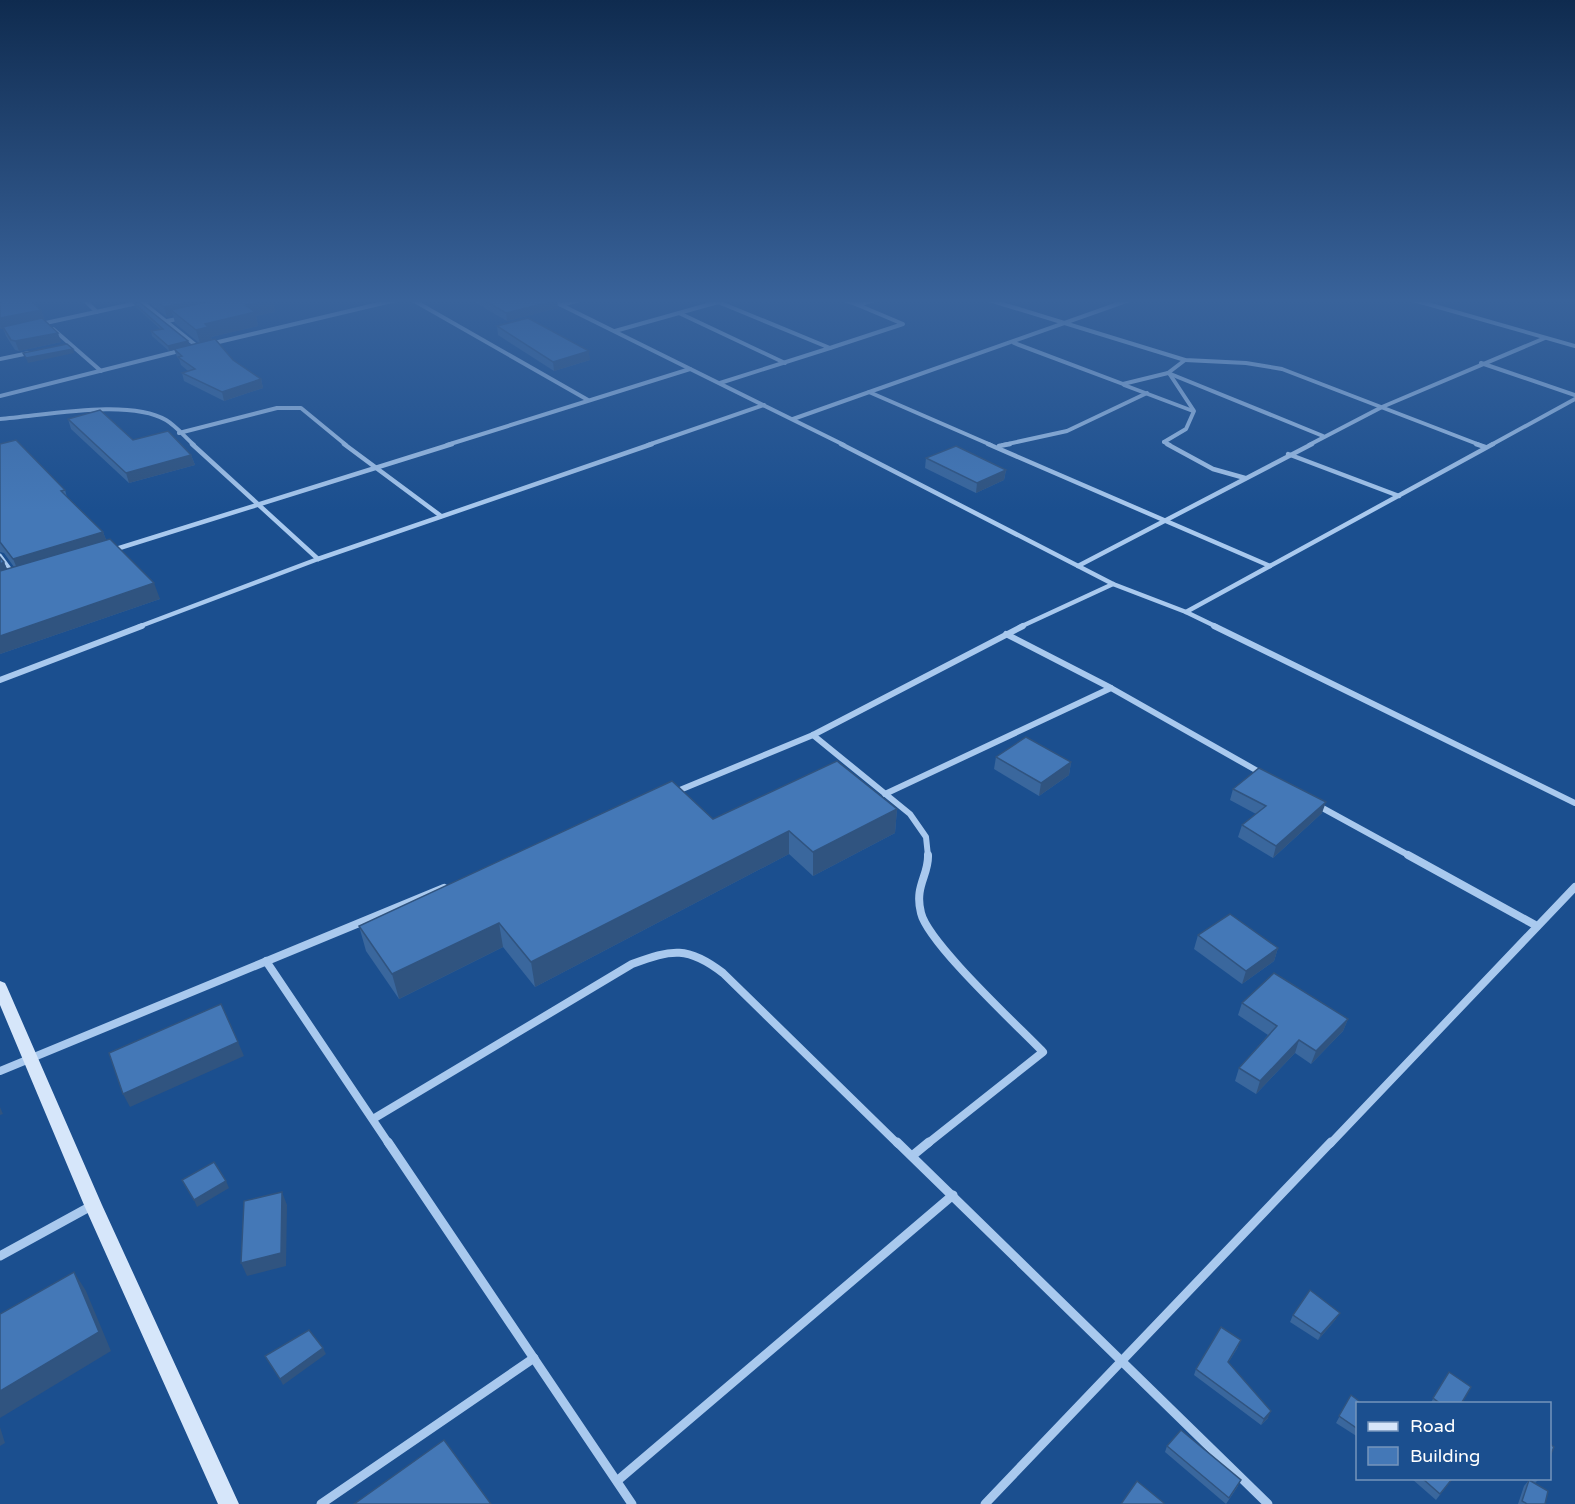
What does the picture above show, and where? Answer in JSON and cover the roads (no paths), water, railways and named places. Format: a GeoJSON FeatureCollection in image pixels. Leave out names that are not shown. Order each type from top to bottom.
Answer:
{"type":"FeatureCollection","features":[{"type":"Feature","properties":{"kind":"street"},"geometry":{"type":"LineString","coordinates":[[0,396],[107,369]]}},
{"type":"Feature","properties":{"kind":"street"},"geometry":{"type":"LineString","coordinates":[[534,369],[588,400]]}},
{"type":"Feature","properties":{"kind":"street"},"geometry":{"type":"LineString","coordinates":[[109,551],[690,369]]}},
{"type":"Feature","properties":{"kind":"street"},"geometry":{"type":"LineString","coordinates":[[691,369],[1113,584],[1186,612],[1575,803]]}},
{"type":"Feature","properties":{"kind":"street"},"geometry":{"type":"LineString","coordinates":[[720,383],[765,369]]}},
{"type":"Feature","properties":{"kind":"street"},"geometry":{"type":"LineString","coordinates":[[793,419],[936,369]]}},
{"type":"Feature","properties":{"kind":"street"},"geometry":{"type":"LineString","coordinates":[[1083,369],[1194,411]]}},
{"type":"Feature","properties":{"kind":"street"},"geometry":{"type":"LineString","coordinates":[[1123,384],[1168,373],[1173,369]]}},
{"type":"Feature","properties":{"kind":"street"},"geometry":{"type":"LineString","coordinates":[[1279,369],[1382,406],[1485,447]]}},
{"type":"Feature","properties":{"kind":"street"},"geometry":{"type":"LineString","coordinates":[[1078,566],[1382,406],[1467,369]]}},
{"type":"Feature","properties":{"kind":"street"},"geometry":{"type":"LineString","coordinates":[[1498,369],[1575,397]]}},
{"type":"Feature","properties":{"kind":"street"},"geometry":{"type":"LineString","coordinates":[[1168,373],[1194,411]]}},
{"type":"Feature","properties":{"kind":"street"},"geometry":{"type":"LineString","coordinates":[[1168,373],[1323,436]]}},
{"type":"Feature","properties":{"kind":"street"},"geometry":{"type":"LineString","coordinates":[[869,392],[1270,566]]}},
{"type":"Feature","properties":{"kind":"street"},"geometry":{"type":"LineString","coordinates":[[998,447],[1067,432],[1147,393]]}},
{"type":"Feature","properties":{"kind":"street"},"geometry":{"type":"LineString","coordinates":[[1186,612],[1575,397]]}},
{"type":"Feature","properties":{"kind":"street"},"geometry":{"type":"LineString","coordinates":[[0,680],[318,559],[764,405]]}},
{"type":"Feature","properties":{"kind":"street"},"geometry":{"type":"LineString","coordinates":[[178,433],[278,408],[297,407],[305,411],[375,469],[441,516]]}},
{"type":"Feature","properties":{"kind":"street"},"geometry":{"type":"LineString","coordinates":[[1194,411],[1186,429],[1164,442],[1213,469],[1245,478]]}},
{"type":"Feature","properties":{"kind":"street"},"geometry":{"type":"LineString","coordinates":[[0,419],[80,412],[146,412],[166,420],[318,559]]}},
{"type":"Feature","properties":{"kind":"street"},"geometry":{"type":"LineString","coordinates":[[1288,454],[1399,496]]}},
{"type":"Feature","properties":{"kind":"street"},"geometry":{"type":"LineString","coordinates":[[0,556],[18,580],[9,583]]}},
{"type":"Feature","properties":{"kind":"street"},"geometry":{"type":"LineString","coordinates":[[671,794],[813,735],[1006,634],[1113,584]]}},
{"type":"Feature","properties":{"kind":"street"},"geometry":{"type":"LineString","coordinates":[[1006,634],[1112,688],[1272,779]]}},
{"type":"Feature","properties":{"kind":"street"},"geometry":{"type":"LineString","coordinates":[[885,794],[1112,688]]}},
{"type":"Feature","properties":{"kind":"street"},"geometry":{"type":"LineString","coordinates":[[813,735],[910,814],[926,837],[928,860],[918,890],[921,915],[934,939],[1043,1052],[912,1156]]}},
{"type":"Feature","properties":{"kind":"street"},"geometry":{"type":"LineString","coordinates":[[1312,802],[1537,926]]}},
{"type":"Feature","properties":{"kind":"street"},"geometry":{"type":"LineString","coordinates":[[0,1071],[452,884]]}},
{"type":"Feature","properties":{"kind":"street"},"geometry":{"type":"LineString","coordinates":[[985,1504],[1575,887]]}},
{"type":"Feature","properties":{"kind":"street"},"geometry":{"type":"LineString","coordinates":[[373,1119],[632,964],[654,955],[683,950],[701,956],[723,973],[953,1195],[1120,1363],[1268,1504]]}},
{"type":"Feature","properties":{"kind":"street"},"geometry":{"type":"LineString","coordinates":[[266,961],[632,1504]]}},
{"type":"Feature","properties":{"kind":"street"},"geometry":{"type":"LineString","coordinates":[[0,987],[93,1205],[229,1504]]}},
{"type":"Feature","properties":{"kind":"street"},"geometry":{"type":"LineString","coordinates":[[617,1481],[953,1195]]}},
{"type":"Feature","properties":{"kind":"street"},"geometry":{"type":"LineString","coordinates":[[0,1256],[93,1205]]}},
{"type":"Feature","properties":{"kind":"street"},"geometry":{"type":"LineString","coordinates":[[321,1504],[534,1358]]}}]}
